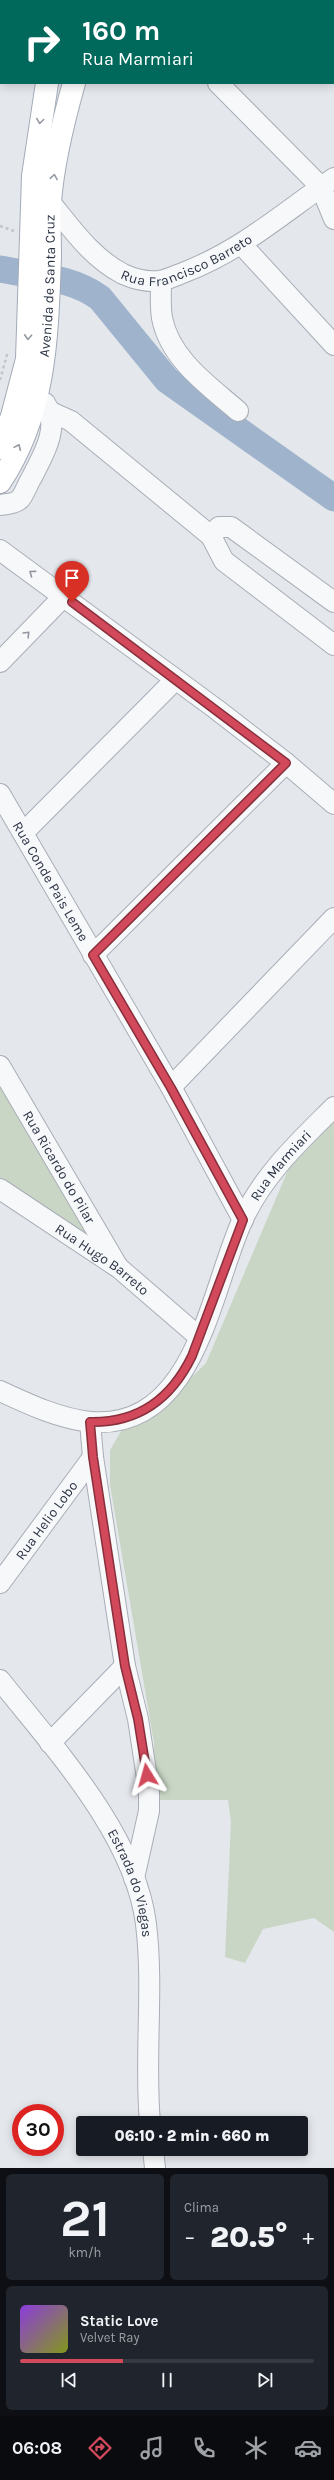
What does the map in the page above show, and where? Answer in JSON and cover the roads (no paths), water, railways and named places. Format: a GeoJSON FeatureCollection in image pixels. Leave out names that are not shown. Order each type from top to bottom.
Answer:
{"type":"FeatureCollection","features":[{"type":"Feature","properties":{"kind":"main road","name":"Avenida de Santa Cruz"},"geometry":{"type":"LineString","coordinates":[[0,482],[13,460],[39,395],[43,368],[38,298],[40,257],[64,120],[74,84]]}},
{"type":"Feature","properties":{"kind":"main road","name":"Avenida de Santa Cruz"},"geometry":{"type":"LineString","coordinates":[[40,257],[33,176],[43,86]]}},
{"type":"Feature","properties":{"kind":"main road","name":"Avenida de Santa Cruz"},"geometry":{"type":"LineString","coordinates":[[0,448],[12,416],[27,360],[38,298]]}},
{"type":"Feature","properties":{"kind":"street"},"geometry":{"type":"LineString","coordinates":[[219,84],[327,183],[334,219]]}},
{"type":"Feature","properties":{"kind":"street","name":"Rua Francisco Barreto"},"geometry":{"type":"LineString","coordinates":[[50,202],[84,244],[100,259],[124,274],[141,280],[161,281],[204,264],[242,245],[327,183]]}},
{"type":"Feature","properties":{"kind":"street"},"geometry":{"type":"LineString","coordinates":[[242,245],[334,345]]}},
{"type":"Feature","properties":{"kind":"street"},"geometry":{"type":"LineString","coordinates":[[161,281],[162,318],[174,348],[184,362],[204,382],[238,411]]}},
{"type":"Feature","properties":{"kind":"street"},"geometry":{"type":"LineString","coordinates":[[0,505],[9,504],[20,499],[48,446],[52,424],[51,412],[39,395]]}},
{"type":"Feature","properties":{"kind":"street"},"geometry":{"type":"LineString","coordinates":[[51,412],[71,421],[211,536],[224,561],[334,645]]}},
{"type":"Feature","properties":{"kind":"street"},"geometry":{"type":"LineString","coordinates":[[211,536],[219,527],[231,527],[334,602]]}},
{"type":"Feature","properties":{"kind":"street"},"geometry":{"type":"LineString","coordinates":[[0,550],[64,596],[286,763],[334,804]]}},
{"type":"Feature","properties":{"kind":"street"},"geometry":{"type":"LineString","coordinates":[[0,662],[64,596]]}},
{"type":"Feature","properties":{"kind":"street"},"geometry":{"type":"LineString","coordinates":[[23,833],[175,680]]}},
{"type":"Feature","properties":{"kind":"street"},"geometry":{"type":"LineString","coordinates":[[93,955],[286,763]]}},
{"type":"Feature","properties":{"kind":"street","name":"Rua Conde Pais Leme"},"geometry":{"type":"LineString","coordinates":[[0,794],[171,1088],[243,1220]]}},
{"type":"Feature","properties":{"kind":"street"},"geometry":{"type":"LineString","coordinates":[[171,1088],[334,918]]}},
{"type":"Feature","properties":{"kind":"street","name":"Rua Ricardo do Pilar"},"geometry":{"type":"LineString","coordinates":[[0,1066],[119,1268]]}},
{"type":"Feature","properties":{"kind":"street","name":"Rua Marmiari"},"geometry":{"type":"LineString","coordinates":[[0,1391],[56,1414],[90,1422],[111,1422],[127,1418],[144,1411],[160,1400],[181,1376],[199,1337],[243,1220],[262,1184],[277,1166],[334,1108]]}},
{"type":"Feature","properties":{"kind":"street","name":"Rua Hugo Barreto"},"geometry":{"type":"LineString","coordinates":[[0,1189],[119,1268],[199,1337]]}},
{"type":"Feature","properties":{"kind":"street"},"geometry":{"type":"LineString","coordinates":[[90,1422],[93,1457],[125,1666],[138,1719],[149,1791],[148,1811],[134,1878]]}},
{"type":"Feature","properties":{"kind":"street","name":"Rua Helio Lobo"},"geometry":{"type":"LineString","coordinates":[[0,1583],[93,1457]]}},
{"type":"Feature","properties":{"kind":"street"},"geometry":{"type":"LineString","coordinates":[[50,1743],[125,1666]]}},
{"type":"Feature","properties":{"kind":"street","name":"Estrada do Viegas"},"geometry":{"type":"LineString","coordinates":[[0,1680],[50,1743],[113,1832],[134,1878],[146,1923],[148,1955],[147,2061],[150,2116]]}},
{"type":"Feature","properties":{"kind":"street"},"geometry":{"type":"LineString","coordinates":[[154,2156],[155,2168]]}},
{"type":"Feature","properties":{"kind":"waterway"},"geometry":{"type":"LineString","coordinates":[[0,269],[65,281],[89,291],[100,298],[167,380],[334,498]]}}]}
